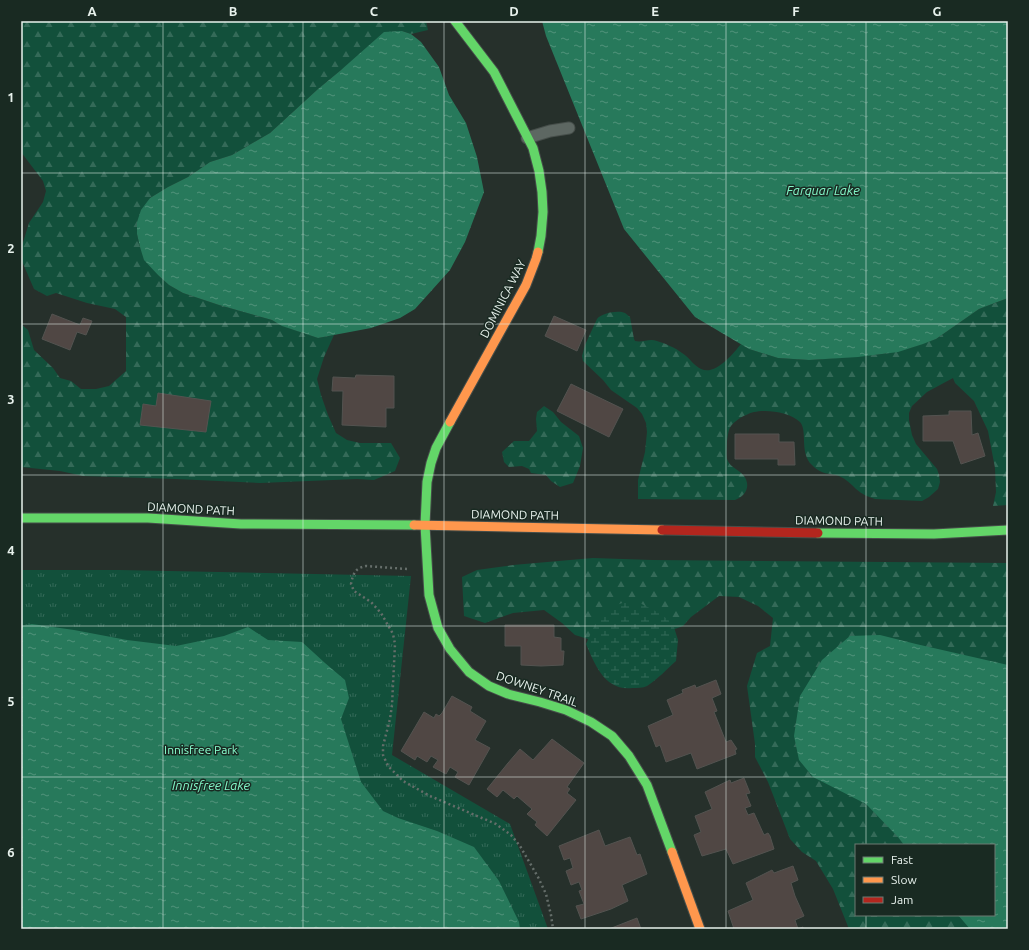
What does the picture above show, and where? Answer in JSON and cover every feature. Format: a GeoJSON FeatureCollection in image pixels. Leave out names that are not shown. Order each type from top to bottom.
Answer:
{"type":"FeatureCollection","features":[{"type":"Feature","properties":{"kind":"street","name":"DOMINICA WAY"},"geometry":{"type":"LineString","coordinates":[[425,525],[427,482],[436,448],[522,292],[536,259],[541,236],[543,212],[539,171],[533,148],[494,72],[455,21]]}},
{"type":"Feature","properties":{"kind":"street","name":"DIAMOND PATH"},"geometry":{"type":"LineString","coordinates":[[21,518],[148,518],[241,524],[425,525],[865,534],[934,534],[1008,530]]}},
{"type":"Feature","properties":{"kind":"street","name":"DOWNEY TRAIL"},"geometry":{"type":"LineString","coordinates":[[425,525],[429,595],[438,628],[450,650],[469,672],[489,686],[508,694],[566,710],[591,722],[612,736],[629,756],[647,785],[700,929]]}},
{"type":"Feature","properties":{"kind":"lane"},"geometry":{"type":"LineString","coordinates":[[527,138],[550,131],[569,128]]}},
{"type":"Feature","properties":{"kind":"path"},"geometry":{"type":"LineString","coordinates":[[427,570],[366,566],[359,567],[355,571],[351,584],[354,591],[371,602],[381,613],[393,634],[395,644],[392,705],[390,720],[383,746],[383,755],[388,766],[403,781],[430,796],[496,824],[511,835],[520,846],[546,894],[553,929]]}},
{"type":"Feature","properties":{"kind":"green space"},"geometry":{"type":"Polygon","coordinates":[[[21,21],[426,21],[428,30],[411,34],[402,31],[341,70],[270,133],[232,155],[210,162],[188,177],[150,198],[137,222],[137,234],[140,247],[159,276],[169,285],[183,293],[272,320],[283,326],[318,338],[334,335],[324,357],[317,379],[328,415],[336,433],[347,440],[360,443],[391,443],[400,458],[395,471],[374,480],[357,479],[260,483],[83,476],[60,471],[21,467],[21,324],[28,330],[34,350],[53,368],[60,378],[71,381],[81,389],[96,389],[109,386],[126,371],[126,317],[115,309],[87,303],[56,293],[47,296],[34,289],[21,259],[21,249],[29,223],[43,202],[46,191],[43,181],[21,152],[21,21]]]}},
{"type":"Feature","properties":{"kind":"green space"},"geometry":{"type":"Polygon","coordinates":[[[1008,298],[1008,505],[993,506],[996,492],[995,468],[988,431],[974,401],[955,383],[953,378],[927,392],[912,406],[909,413],[912,435],[916,444],[937,469],[939,475],[940,482],[938,489],[922,501],[875,499],[856,489],[842,477],[819,471],[808,460],[800,422],[790,416],[778,412],[765,411],[752,412],[740,418],[732,425],[729,431],[727,441],[728,462],[744,476],[747,483],[745,493],[742,496],[735,500],[638,499],[638,480],[645,452],[647,432],[646,423],[642,414],[637,408],[611,390],[583,361],[582,356],[585,345],[597,319],[602,315],[614,312],[622,312],[630,317],[635,341],[654,340],[666,344],[685,355],[698,368],[706,370],[718,367],[741,344],[749,349],[778,358],[809,360],[883,354],[910,348],[936,339],[979,309],[1008,298]]]}},
{"type":"Feature","properties":{"kind":"green space"},"geometry":{"type":"Polygon","coordinates":[[[544,406],[553,412],[561,422],[579,436],[583,448],[580,466],[573,483],[560,487],[551,481],[546,475],[531,473],[529,469],[522,466],[509,467],[504,462],[502,452],[514,441],[529,441],[537,431],[537,412],[544,406]]]}},
{"type":"Feature","properties":{"kind":"green space"},"geometry":{"type":"Polygon","coordinates":[[[593,558],[652,560],[1008,563],[1008,929],[849,929],[833,889],[816,861],[802,852],[790,839],[768,782],[755,757],[755,744],[747,686],[757,653],[770,646],[773,618],[758,606],[739,597],[719,596],[691,617],[683,626],[646,640],[627,651],[575,635],[544,610],[513,613],[485,623],[464,616],[462,577],[477,570],[513,565],[593,558]]]}},
{"type":"Feature","properties":{"kind":"green space","name":"Innisfree Lake"},"geometry":{"type":"Polygon","coordinates":[[[21,570],[119,570],[411,576],[392,755],[510,824],[548,929],[21,929],[21,570]]]}},
{"type":"Feature","properties":{"kind":"green space"},"geometry":{"type":"Polygon","coordinates":[[[636,601],[661,614],[673,624],[678,640],[676,661],[647,686],[640,688],[623,688],[608,681],[602,675],[597,668],[586,644],[596,622],[611,607],[625,602],[636,601]]]}},
{"type":"Feature","properties":{"kind":"water","name":"Farquar Lake"},"geometry":{"type":"Polygon","coordinates":[[[542,21],[1008,21],[1008,298],[979,309],[936,339],[898,352],[858,357],[809,360],[778,358],[749,349],[695,317],[624,229],[546,36],[542,21]]]}},
{"type":"Feature","properties":{"kind":"water"},"geometry":{"type":"Polygon","coordinates":[[[402,31],[411,34],[421,42],[439,67],[449,95],[466,123],[477,157],[484,192],[465,242],[450,270],[415,309],[400,318],[371,328],[318,338],[282,326],[272,320],[183,293],[169,285],[159,276],[144,260],[137,234],[137,222],[141,210],[150,198],[188,177],[210,162],[232,155],[270,133],[384,32],[402,31]]]}},
{"type":"Feature","properties":{"kind":"water","name":"Innisfree Lake"},"geometry":{"type":"Polygon","coordinates":[[[32,624],[127,640],[176,646],[224,636],[248,627],[268,640],[302,642],[345,680],[349,698],[341,719],[361,782],[383,811],[398,818],[437,831],[474,847],[499,881],[519,922],[520,929],[21,929],[21,626],[32,624]]]}},
{"type":"Feature","properties":{"kind":"water"},"geometry":{"type":"Polygon","coordinates":[[[880,635],[1008,665],[1008,929],[970,929],[959,916],[995,916],[995,844],[903,844],[866,804],[813,777],[799,760],[794,736],[800,696],[822,660],[850,636],[880,635]]]}},
{"type":"Feature","properties":{"kind":"building"},"geometry":{"type":"Polygon","coordinates":[[[52,314],[80,325],[83,318],[92,321],[86,335],[77,332],[70,350],[42,339],[52,314]]]}},
{"type":"Feature","properties":{"kind":"building"},"geometry":{"type":"Polygon","coordinates":[[[554,316],[586,330],[577,351],[545,336],[554,316]]]}},
{"type":"Feature","properties":{"kind":"building"},"geometry":{"type":"Polygon","coordinates":[[[356,375],[394,376],[394,408],[386,408],[386,427],[342,425],[343,391],[332,391],[333,377],[355,378],[356,375]]]}},
{"type":"Feature","properties":{"kind":"building"},"geometry":{"type":"Polygon","coordinates":[[[571,384],[623,409],[609,437],[557,411],[571,384]]]}},
{"type":"Feature","properties":{"kind":"building"},"geometry":{"type":"Polygon","coordinates":[[[158,393],[211,401],[206,432],[140,425],[143,404],[156,406],[158,393]]]}},
{"type":"Feature","properties":{"kind":"building"},"geometry":{"type":"Polygon","coordinates":[[[949,411],[971,411],[972,435],[978,433],[985,456],[961,464],[953,441],[923,441],[923,416],[949,415],[949,411]]]}},
{"type":"Feature","properties":{"kind":"building"},"geometry":{"type":"Polygon","coordinates":[[[735,434],[779,434],[779,442],[794,442],[795,465],[778,465],[778,459],[735,459],[735,434]]]}},
{"type":"Feature","properties":{"kind":"building"},"geometry":{"type":"Polygon","coordinates":[[[505,625],[554,625],[554,637],[561,638],[561,651],[564,651],[563,665],[521,665],[521,646],[505,646],[505,625]]]}},
{"type":"Feature","properties":{"kind":"building"},"geometry":{"type":"Polygon","coordinates":[[[716,680],[721,694],[712,698],[717,711],[714,712],[726,742],[731,740],[737,749],[735,750],[736,754],[697,769],[691,753],[666,762],[660,745],[656,747],[648,726],[673,715],[667,700],[683,693],[682,690],[695,685],[696,688],[716,680]]]}},
{"type":"Feature","properties":{"kind":"building"},"geometry":{"type":"Polygon","coordinates":[[[452,696],[472,707],[470,711],[486,721],[475,740],[490,748],[469,785],[455,777],[458,772],[450,767],[446,774],[433,767],[438,760],[431,756],[427,762],[417,756],[415,760],[401,751],[424,712],[434,718],[436,714],[439,716],[452,696]]]}},
{"type":"Feature","properties":{"kind":"building"},"geometry":{"type":"Polygon","coordinates":[[[552,739],[584,763],[567,787],[570,789],[567,793],[576,800],[547,836],[535,825],[537,822],[527,814],[532,809],[517,796],[514,799],[503,790],[497,797],[487,789],[520,749],[533,760],[552,739]]]}},
{"type":"Feature","properties":{"kind":"building"},"geometry":{"type":"Polygon","coordinates":[[[744,778],[750,793],[746,794],[751,806],[745,808],[748,815],[754,813],[764,835],[768,833],[770,836],[774,849],[733,864],[726,849],[702,856],[694,835],[701,832],[695,816],[712,809],[705,792],[730,780],[731,783],[744,778]]]}},
{"type":"Feature","properties":{"kind":"building"},"geometry":{"type":"Polygon","coordinates":[[[599,830],[605,846],[630,837],[637,855],[640,854],[647,874],[622,885],[628,901],[611,909],[581,919],[576,906],[584,904],[579,891],[582,890],[579,882],[571,885],[566,871],[573,868],[570,858],[564,860],[559,846],[599,830]]]}},
{"type":"Feature","properties":{"kind":"building"},"geometry":{"type":"Polygon","coordinates":[[[793,866],[798,880],[791,883],[804,916],[795,920],[798,929],[734,929],[728,911],[753,900],[746,883],[772,870],[774,873],[793,866]]]}},
{"type":"Feature","properties":{"kind":"building"},"geometry":{"type":"Polygon","coordinates":[[[637,918],[641,929],[609,929],[637,918]]]}},
{"type":"Feature","properties":{"kind":"traffic: fast"},"geometry":{"type":"LineString","coordinates":[[455,21],[494,72],[533,148],[539,171],[543,212],[538,252]]}},
{"type":"Feature","properties":{"kind":"traffic: fast"},"geometry":{"type":"LineString","coordinates":[[450,422],[436,448],[427,482],[425,525],[429,595],[438,628],[450,649],[469,672],[489,686],[508,694],[566,710],[591,722],[612,736],[629,756],[647,785],[672,852]]}},
{"type":"Feature","properties":{"kind":"traffic: fast"},"geometry":{"type":"LineString","coordinates":[[21,518],[148,518],[241,524],[414,525]]}},
{"type":"Feature","properties":{"kind":"traffic: fast"},"geometry":{"type":"LineString","coordinates":[[818,533],[934,534],[1008,530]]}},
{"type":"Feature","properties":{"kind":"traffic: slow"},"geometry":{"type":"LineString","coordinates":[[450,422],[526,285],[538,252]]}},
{"type":"Feature","properties":{"kind":"traffic: slow"},"geometry":{"type":"LineString","coordinates":[[414,525],[662,530]]}},
{"type":"Feature","properties":{"kind":"traffic: slow"},"geometry":{"type":"LineString","coordinates":[[672,852],[700,929]]}},
{"type":"Feature","properties":{"kind":"traffic: jam"},"geometry":{"type":"LineString","coordinates":[[662,530],[818,533]]}},
{"type":"Feature","properties":{"kind":"park label","name":"Innisfree Park"},"geometry":{"type":"Point","coordinates":[201,750]}}]}
